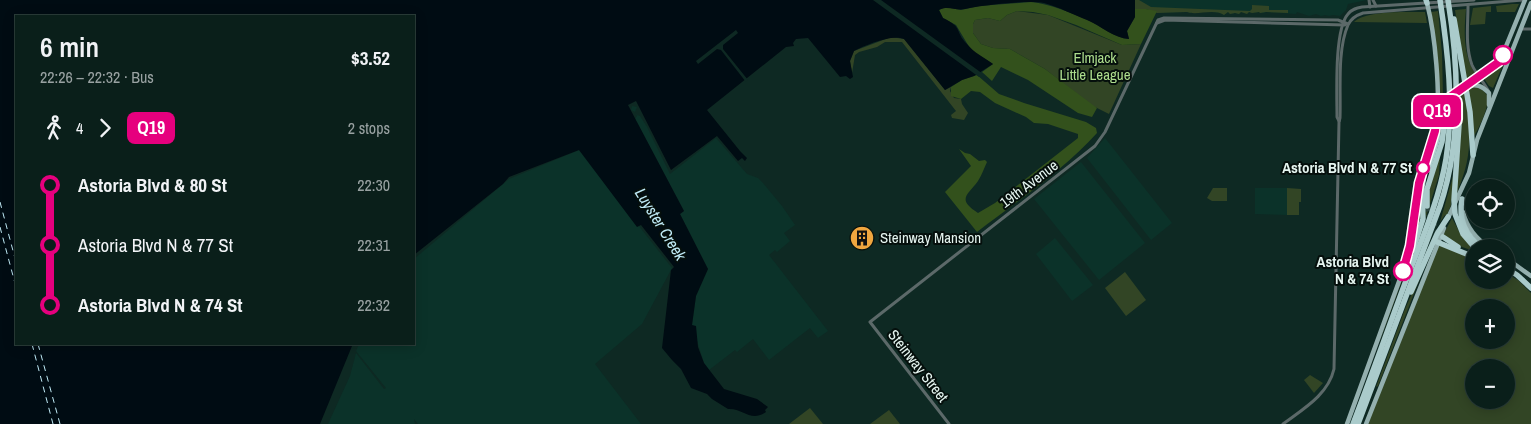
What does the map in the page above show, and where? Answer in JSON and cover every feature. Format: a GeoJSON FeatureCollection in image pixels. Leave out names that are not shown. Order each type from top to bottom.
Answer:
{"type":"FeatureCollection","features":[{"type":"Feature","properties":{"kind":"highway"},"geometry":{"type":"LineString","coordinates":[[1353,424],[1441,181],[1448,142],[1446,48],[1438,1]]}},
{"type":"Feature","properties":{"kind":"highway"},"geometry":{"type":"LineString","coordinates":[[1451,1],[1459,113],[1454,200],[1455,214],[1463,234],[1467,239]]}},
{"type":"Feature","properties":{"kind":"highway"},"geometry":{"type":"LineString","coordinates":[[1451,1],[1470,112],[1473,155]]}},
{"type":"Feature","properties":{"kind":"highway"},"geometry":{"type":"LineString","coordinates":[[1358,424],[1438,211],[1447,182],[1454,138],[1456,83]]}},
{"type":"Feature","properties":{"kind":"highway"},"geometry":{"type":"LineString","coordinates":[[1437,124],[1437,142],[1426,180],[1427,203],[1428,187],[1443,138],[1446,102]]}},
{"type":"Feature","properties":{"kind":"highway"},"geometry":{"type":"LineString","coordinates":[[1394,312],[1400,287],[1423,219],[1422,187],[1428,158]]}},
{"type":"Feature","properties":{"kind":"highway"},"geometry":{"type":"LineString","coordinates":[[1462,199],[1462,223],[1473,239]]}},
{"type":"Feature","properties":{"kind":"highway"},"geometry":{"type":"LineString","coordinates":[[1396,323],[1437,234],[1450,215]]}},
{"type":"Feature","properties":{"kind":"highway"},"geometry":{"type":"LineString","coordinates":[[1443,237],[1465,251]]}},
{"type":"Feature","properties":{"kind":"highway"},"geometry":{"type":"LineString","coordinates":[[1437,242],[1465,253]]}},
{"type":"Feature","properties":{"kind":"highway"},"geometry":{"type":"LineString","coordinates":[[1515,272],[1531,282]]}},
{"type":"Feature","properties":{"kind":"highway"},"geometry":{"type":"LineString","coordinates":[[1515,276],[1531,289]]}},
{"type":"Feature","properties":{"kind":"main road"},"geometry":{"type":"LineString","coordinates":[[1438,109],[1461,89],[1500,61],[1524,0]]}},
{"type":"Feature","properties":{"kind":"main road"},"geometry":{"type":"LineString","coordinates":[[1478,239],[1468,226],[1464,216],[1462,199],[1473,155],[1531,3]]}},
{"type":"Feature","properties":{"kind":"main road"},"geometry":{"type":"LineString","coordinates":[[1347,424],[1406,260],[1419,183],[1437,124],[1435,59],[1427,4]]}},
{"type":"Feature","properties":{"kind":"main road"},"geometry":{"type":"LineString","coordinates":[[1468,85],[1479,85],[1489,92],[1489,111]]}},
{"type":"Feature","properties":{"kind":"main road"},"geometry":{"type":"LineString","coordinates":[[1366,424],[1437,242],[1469,173]]}},
{"type":"Feature","properties":{"kind":"main road"},"geometry":{"type":"LineString","coordinates":[[1515,264],[1531,276]]}},
{"type":"Feature","properties":{"kind":"street"},"geometry":{"type":"LineString","coordinates":[[1371,0],[1376,6]]}},
{"type":"Feature","properties":{"kind":"street"},"geometry":{"type":"LineString","coordinates":[[1371,0],[1370,7],[1373,12]]}},
{"type":"Feature","properties":{"kind":"street"},"geometry":{"type":"LineString","coordinates":[[1466,0],[1467,28],[1472,64],[1489,92]]}},
{"type":"Feature","properties":{"kind":"street"},"geometry":{"type":"LineString","coordinates":[[1345,24],[1357,15],[1373,12],[1438,1],[1474,0]]}},
{"type":"Feature","properties":{"kind":"street"},"geometry":{"type":"LineString","coordinates":[[1283,424],[1323,392],[1331,380],[1334,369],[1339,122],[1337,118],[1338,57],[1347,16],[1354,9],[1376,6],[1427,4],[1436,8],[1524,0]]}},
{"type":"Feature","properties":{"kind":"street","name":"19th Avenue"},"geometry":{"type":"LineString","coordinates":[[870,322],[1095,146],[1105,132],[1155,24],[1165,20],[1345,24]]}},
{"type":"Feature","properties":{"kind":"street"},"geometry":{"type":"LineString","coordinates":[[1521,29],[1531,29]]}},
{"type":"Feature","properties":{"kind":"street","name":"Steinway Street"},"geometry":{"type":"LineString","coordinates":[[870,322],[950,424]]}},
{"type":"Feature","properties":{"kind":"shaded area"},"geometry":{"type":"Polygon","coordinates":[[[1135,0],[1367,0],[1348,4],[1346,10],[1340,16],[1321,16],[1316,14],[1309,16],[1297,12],[1296,14],[1249,12],[1247,14],[1241,12],[1239,14],[1232,14],[1228,12],[1224,15],[1208,11],[1157,13],[1146,9],[1135,9],[1135,0]]]}},
{"type":"Feature","properties":{"kind":"shaded area"},"geometry":{"type":"Polygon","coordinates":[[[632,106],[637,107],[635,112],[631,110],[632,106]]]}},
{"type":"Feature","properties":{"kind":"shaded area"},"geometry":{"type":"Polygon","coordinates":[[[635,112],[647,127],[670,174],[716,138],[747,174],[758,178],[763,183],[795,225],[784,233],[790,241],[777,252],[775,250],[769,255],[828,331],[818,338],[810,328],[769,360],[753,339],[709,370],[704,363],[692,325],[696,296],[708,269],[680,214],[684,211],[635,119],[637,116],[635,112]]]}},
{"type":"Feature","properties":{"kind":"shaded area"},"geometry":{"type":"Polygon","coordinates":[[[1105,138],[1172,223],[1151,240],[1087,158],[1105,138]]]}},
{"type":"Feature","properties":{"kind":"shaded area"},"geometry":{"type":"Polygon","coordinates":[[[579,150],[672,268],[642,324],[595,364],[641,424],[418,424],[414,419],[415,424],[328,424],[350,376],[356,353],[384,389],[386,388],[356,351],[359,345],[415,345],[415,258],[509,179],[579,150]]]}},
{"type":"Feature","properties":{"kind":"shaded area"},"geometry":{"type":"Polygon","coordinates":[[[1081,162],[1145,243],[1099,280],[1034,199],[1081,162]]]}},
{"type":"Feature","properties":{"kind":"shaded area"},"geometry":{"type":"Polygon","coordinates":[[[1255,188],[1287,188],[1287,215],[1255,214],[1255,188]]]}},
{"type":"Feature","properties":{"kind":"shaded area"},"geometry":{"type":"Polygon","coordinates":[[[1055,238],[1093,285],[1072,301],[1036,254],[1055,238]]]}},
{"type":"Feature","properties":{"kind":"green space"},"geometry":{"type":"Polygon","coordinates":[[[1135,0],[1139,0],[1151,7],[1250,11],[1252,5],[1269,6],[1269,10],[1288,10],[1288,13],[1249,12],[1247,14],[1241,12],[1239,14],[1230,14],[1228,12],[1224,15],[1215,12],[1157,13],[1146,9],[1135,9],[1135,0]]]}},
{"type":"Feature","properties":{"kind":"green space"},"geometry":{"type":"Polygon","coordinates":[[[1031,2],[1068,12],[1129,39],[1127,31],[1135,17],[1135,9],[1157,11],[1141,44],[1122,45],[1076,25],[1033,12],[1017,11],[1007,15],[1000,21],[988,18],[975,20],[973,33],[981,44],[993,48],[1010,49],[1045,69],[1097,108],[1092,117],[1078,113],[1028,80],[1001,67],[992,81],[982,72],[993,64],[975,53],[956,25],[943,18],[939,10],[945,7],[961,10],[979,6],[1031,2]]]}},
{"type":"Feature","properties":{"kind":"green space"},"geometry":{"type":"Polygon","coordinates":[[[1519,4],[1515,12],[1497,12],[1496,6],[1519,4]]]}},
{"type":"Feature","properties":{"kind":"green space"},"geometry":{"type":"Polygon","coordinates":[[[1491,6],[1491,12],[1486,12],[1485,24],[1470,25],[1473,8],[1491,6]]]}},
{"type":"Feature","properties":{"kind":"green space"},"geometry":{"type":"Polygon","coordinates":[[[1466,9],[1466,50],[1475,73],[1466,81],[1455,10],[1466,9]]]}},
{"type":"Feature","properties":{"kind":"green space","name":"Elmjack Little League"},"geometry":{"type":"Polygon","coordinates":[[[1017,11],[1048,15],[1122,45],[1141,44],[1109,114],[1091,105],[1045,69],[1010,49],[993,48],[981,44],[973,33],[975,20],[988,18],[1000,21],[1007,15],[1017,11]]]}},
{"type":"Feature","properties":{"kind":"green space"},"geometry":{"type":"Polygon","coordinates":[[[1438,11],[1442,53],[1443,97],[1441,98],[1431,12],[1438,11]]]}},
{"type":"Feature","properties":{"kind":"green space"},"geometry":{"type":"Polygon","coordinates":[[[1425,12],[1427,23],[1354,22],[1368,15],[1425,12]]]}},
{"type":"Feature","properties":{"kind":"green space"},"geometry":{"type":"Polygon","coordinates":[[[891,37],[904,39],[945,90],[951,87],[950,91],[954,98],[961,99],[968,113],[964,120],[952,118],[951,115],[956,111],[902,42],[885,42],[877,47],[859,52],[855,55],[852,73],[850,61],[854,51],[891,37]]]}},
{"type":"Feature","properties":{"kind":"green space"},"geometry":{"type":"Polygon","coordinates":[[[1501,64],[1503,65],[1493,88],[1489,86],[1483,77],[1501,64]]]}},
{"type":"Feature","properties":{"kind":"green space"},"geometry":{"type":"Polygon","coordinates":[[[977,75],[999,94],[1086,122],[1096,128],[1097,133],[1055,173],[977,232],[945,192],[971,166],[959,149],[979,161],[985,160],[987,162],[979,179],[966,197],[967,204],[978,213],[995,203],[1078,138],[1078,134],[1048,124],[1034,123],[1026,117],[995,103],[980,92],[971,91],[961,99],[951,96],[951,87],[962,80],[977,75]]]}},
{"type":"Feature","properties":{"kind":"green space"},"geometry":{"type":"Polygon","coordinates":[[[1478,86],[1487,95],[1488,99],[1484,116],[1474,136],[1468,89],[1478,86]]]}},
{"type":"Feature","properties":{"kind":"green space"},"geometry":{"type":"Polygon","coordinates":[[[1466,92],[1469,121],[1468,156],[1455,197],[1462,117],[1461,95],[1466,92]]]}},
{"type":"Feature","properties":{"kind":"green space"},"geometry":{"type":"Polygon","coordinates":[[[1439,157],[1439,175],[1426,217],[1424,200],[1428,195],[1439,157]]]}},
{"type":"Feature","properties":{"kind":"green space"},"geometry":{"type":"Polygon","coordinates":[[[1455,169],[1451,205],[1447,215],[1440,222],[1455,169]]]}},
{"type":"Feature","properties":{"kind":"green space"},"geometry":{"type":"Polygon","coordinates":[[[1213,188],[1227,188],[1227,201],[1212,201],[1207,198],[1213,188]]]}},
{"type":"Feature","properties":{"kind":"green space"},"geometry":{"type":"Polygon","coordinates":[[[1287,188],[1301,189],[1299,215],[1287,215],[1287,188]]]}},
{"type":"Feature","properties":{"kind":"green space"},"geometry":{"type":"Polygon","coordinates":[[[1419,193],[1422,212],[1408,264],[1379,344],[1410,251],[1419,193]]]}},
{"type":"Feature","properties":{"kind":"green space"},"geometry":{"type":"Polygon","coordinates":[[[1452,218],[1465,240],[1465,248],[1462,247],[1443,235],[1452,218]]]}},
{"type":"Feature","properties":{"kind":"green space"},"geometry":{"type":"Polygon","coordinates":[[[1439,245],[1465,255],[1465,289],[1515,289],[1515,278],[1531,293],[1531,424],[1368,424],[1439,245]]]}},
{"type":"Feature","properties":{"kind":"green space"},"geometry":{"type":"Polygon","coordinates":[[[1429,255],[1378,386],[1376,387],[1405,309],[1429,255]]]}},
{"type":"Feature","properties":{"kind":"green space"},"geometry":{"type":"Polygon","coordinates":[[[1125,272],[1146,300],[1126,316],[1105,288],[1125,272]]]}},
{"type":"Feature","properties":{"kind":"green space"},"geometry":{"type":"Polygon","coordinates":[[[1310,375],[1323,383],[1314,393],[1304,380],[1310,375]]]}},
{"type":"Feature","properties":{"kind":"green space"},"geometry":{"type":"Polygon","coordinates":[[[810,408],[823,424],[789,424],[810,408]]]}},
{"type":"Feature","properties":{"kind":"green space"},"geometry":{"type":"Polygon","coordinates":[[[889,410],[900,424],[870,424],[889,410]]]}},
{"type":"Feature","properties":{"kind":"water","name":"Luyster Creek"},"geometry":{"type":"Polygon","coordinates":[[[0,0],[1135,0],[1135,17],[1127,31],[1129,39],[1113,34],[1087,20],[1044,3],[1016,3],[939,10],[943,18],[954,24],[963,40],[973,50],[993,64],[974,76],[962,80],[945,90],[904,39],[886,39],[854,51],[850,61],[853,77],[850,79],[846,76],[840,77],[808,38],[796,39],[793,43],[794,46],[786,47],[707,110],[747,158],[745,161],[742,158],[738,161],[717,136],[671,170],[636,101],[628,105],[684,211],[680,214],[708,269],[696,296],[692,325],[696,326],[698,347],[704,363],[724,389],[757,399],[768,407],[765,410],[766,412],[756,416],[728,409],[707,394],[691,388],[681,369],[662,348],[671,270],[674,267],[641,225],[637,227],[579,150],[509,177],[503,184],[415,254],[415,15],[15,15],[15,345],[352,346],[320,424],[0,424],[0,0]]]}},
{"type":"Feature","properties":{"kind":"pier"},"geometry":{"type":"Polygon","coordinates":[[[873,0],[881,0],[983,74],[979,77],[873,0]]]}},
{"type":"Feature","properties":{"kind":"pier"},"geometry":{"type":"Polygon","coordinates":[[[736,30],[738,33],[723,45],[723,49],[748,80],[746,82],[721,50],[717,49],[698,64],[696,61],[736,30]]]}},
{"type":"Feature","properties":{"kind":"ferry route"},"geometry":{"type":"LineString","coordinates":[[0,202],[15,258]]}},
{"type":"Feature","properties":{"kind":"ferry route"},"geometry":{"type":"LineString","coordinates":[[0,227],[15,283]]}},
{"type":"Feature","properties":{"kind":"ferry route"},"geometry":{"type":"LineString","coordinates":[[32,345],[53,424]]}},
{"type":"Feature","properties":{"kind":"ferry route"},"geometry":{"type":"LineString","coordinates":[[38,345],[60,424]]}},
{"type":"Feature","properties":{"kind":"tunnel"},"geometry":{"type":"LineString","coordinates":[[1427,206],[1431,221],[1441,235]]}},
{"type":"Feature","properties":{"kind":"bus line","name":"Q19"},"geometry":{"type":"LineString","coordinates":[[1403,271],[1410,246],[1419,183],[1437,124],[1438,109],[1443,102],[1499,62],[1503,55]]}},
{"type":"Feature","properties":{"kind":"place","name":"Astoria Blvd N & 77 St"},"geometry":{"type":"Point","coordinates":[1423,168]}},
{"type":"Feature","properties":{"kind":"place","name":"Steinway Mansion"},"geometry":{"type":"Point","coordinates":[862,238]}},
{"type":"Feature","properties":{"kind":"place","name":"Astoria Blvd N & 74 St"},"geometry":{"type":"Point","coordinates":[1403,271]}}]}
